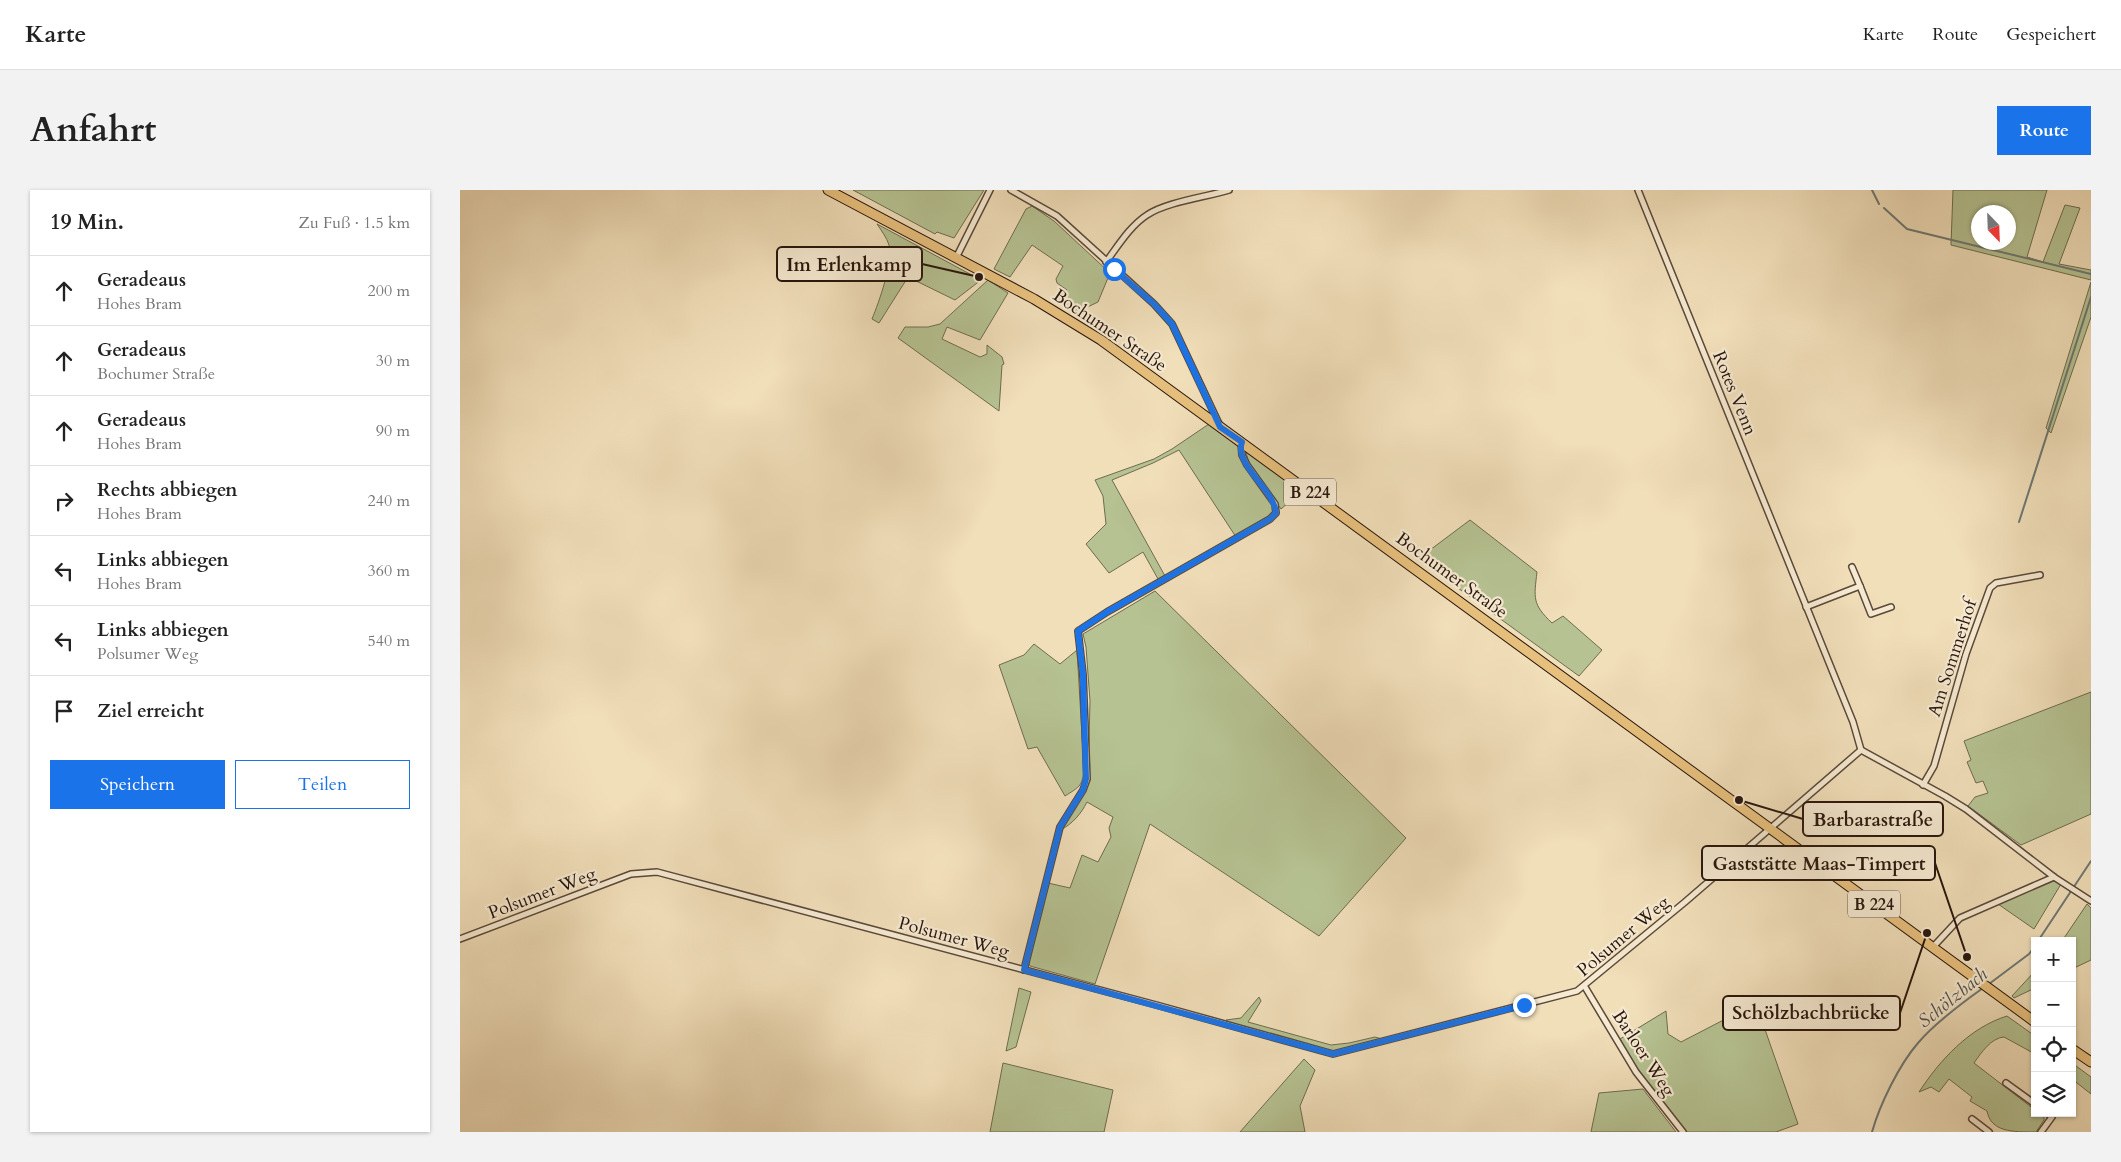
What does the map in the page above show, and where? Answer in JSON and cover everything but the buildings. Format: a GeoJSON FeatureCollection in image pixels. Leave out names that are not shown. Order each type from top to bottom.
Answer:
{"type":"FeatureCollection","features":[{"type":"Feature","properties":{"kind":"main road","name":"Bochumer Straße"},"geometry":{"type":"LineString","coordinates":[[828,190],[1034,299],[1101,340],[2031,1019]]}},
{"type":"Feature","properties":{"kind":"main road"},"geometry":{"type":"LineString","coordinates":[[2076,1052],[2091,1062]]}},
{"type":"Feature","properties":{"kind":"street"},"geometry":{"type":"LineString","coordinates":[[956,258],[990,190]]}},
{"type":"Feature","properties":{"kind":"street"},"geometry":{"type":"LineString","coordinates":[[1011,190],[1057,216],[1154,304],[1172,324],[1220,427]]}},
{"type":"Feature","properties":{"kind":"street"},"geometry":{"type":"LineString","coordinates":[[1106,262],[1137,223],[1147,214],[1229,190]]}},
{"type":"Feature","properties":{"kind":"street","name":"Rotes Venn"},"geometry":{"type":"LineString","coordinates":[[1638,190],[1853,722],[1860,750]]}},
{"type":"Feature","properties":{"kind":"street"},"geometry":{"type":"LineString","coordinates":[[1024,970],[1060,827],[1083,790],[1086,779],[1083,675],[1078,631],[1107,612],[1270,519],[1276,513],[1275,504],[1242,455],[1242,442]]}},
{"type":"Feature","properties":{"kind":"street"},"geometry":{"type":"LineString","coordinates":[[1852,567],[1872,614],[1891,606]]}},
{"type":"Feature","properties":{"kind":"street","name":"Am Sommerhof"},"geometry":{"type":"LineString","coordinates":[[1923,785],[1934,766],[1966,654],[1990,588],[1996,583],[2040,575]]}},
{"type":"Feature","properties":{"kind":"street"},"geometry":{"type":"LineString","coordinates":[[1806,607],[1860,586]]}},
{"type":"Feature","properties":{"kind":"street"},"geometry":{"type":"LineString","coordinates":[[1860,750],[1945,796],[2054,877],[2091,901]]}},
{"type":"Feature","properties":{"kind":"street","name":"Polsumer Weg"},"geometry":{"type":"LineString","coordinates":[[460,939],[631,874],[652,872],[1333,1054],[1569,994],[1585,987],[1860,750]]}},
{"type":"Feature","properties":{"kind":"street"},"geometry":{"type":"LineString","coordinates":[[1933,947],[1960,918],[2054,877]]}},
{"type":"Feature","properties":{"kind":"street","name":"Barloer Weg"},"geometry":{"type":"LineString","coordinates":[[1585,987],[1636,1072],[1683,1132]]}},
{"type":"Feature","properties":{"kind":"street"},"geometry":{"type":"LineString","coordinates":[[2006,1083],[2031,1101]]}},
{"type":"Feature","properties":{"kind":"street"},"geometry":{"type":"LineString","coordinates":[[2041,1132],[2052,1118],[2051,1117]]}},
{"type":"Feature","properties":{"kind":"street"},"geometry":{"type":"LineString","coordinates":[[1972,1119],[1989,1132]]}},
{"type":"Feature","properties":{"kind":"green space"},"geometry":{"type":"Polygon","coordinates":[[[853,190],[984,190],[954,238],[937,232],[935,234],[853,190]]]}},
{"type":"Feature","properties":{"kind":"green space"},"geometry":{"type":"Polygon","coordinates":[[[1953,190],[2047,190],[2027,257],[2043,262],[2065,205],[2080,208],[2059,264],[2091,270],[2091,280],[1951,245],[1953,190]]]}},
{"type":"Feature","properties":{"kind":"green space"},"geometry":{"type":"Polygon","coordinates":[[[1032,206],[1054,221],[1110,273],[1098,302],[1077,312],[1058,301],[1067,290],[1057,283],[1056,279],[1063,266],[1032,245],[1010,277],[994,269],[1026,209],[1032,206]]]}},
{"type":"Feature","properties":{"kind":"green space"},"geometry":{"type":"Polygon","coordinates":[[[877,224],[981,280],[955,300],[908,277],[879,323],[872,319],[885,282],[890,253],[888,242],[877,224]]]}},
{"type":"Feature","properties":{"kind":"green space"},"geometry":{"type":"Polygon","coordinates":[[[988,280],[1008,293],[980,340],[947,327],[942,339],[980,357],[987,354],[987,345],[1002,357],[1004,364],[1002,365],[999,411],[898,338],[905,327],[928,327],[940,324],[988,280]]]}},
{"type":"Feature","properties":{"kind":"green space"},"geometry":{"type":"Polygon","coordinates":[[[2091,282],[2091,317],[2051,433],[2046,428],[2091,282]]]}},
{"type":"Feature","properties":{"kind":"green space"},"geometry":{"type":"Polygon","coordinates":[[[1209,424],[1238,445],[1240,455],[1273,504],[1273,512],[1269,518],[1236,537],[1179,450],[1112,480],[1165,576],[1158,579],[1143,552],[1109,573],[1086,544],[1106,524],[1103,496],[1095,480],[1154,459],[1209,424]]]}},
{"type":"Feature","properties":{"kind":"green space"},"geometry":{"type":"Polygon","coordinates":[[[1246,452],[1302,491],[1281,509],[1249,464],[1246,452]]]}},
{"type":"Feature","properties":{"kind":"green space"},"geometry":{"type":"Polygon","coordinates":[[[1470,520],[1537,572],[1536,600],[1541,611],[1552,623],[1563,616],[1602,650],[1579,676],[1418,559],[1470,520]]]}},
{"type":"Feature","properties":{"kind":"green space"},"geometry":{"type":"Polygon","coordinates":[[[1155,591],[1406,838],[1319,936],[1150,824],[1095,984],[1030,966],[1028,962],[1048,883],[1070,888],[1082,855],[1098,862],[1111,837],[1109,828],[1113,817],[1087,802],[1076,818],[1061,830],[1088,784],[1090,701],[1086,647],[1083,634],[1155,591]]]}},
{"type":"Feature","properties":{"kind":"green space"},"geometry":{"type":"Polygon","coordinates":[[[1034,644],[1060,664],[1077,650],[1084,770],[1079,786],[1065,796],[1037,747],[1028,749],[999,665],[1024,655],[1034,644]]]}},
{"type":"Feature","properties":{"kind":"green space"},"geometry":{"type":"Polygon","coordinates":[[[2091,692],[2091,814],[2021,845],[1968,806],[1975,797],[1988,793],[1983,781],[1976,783],[1967,762],[1971,760],[1964,741],[2091,692]]]}},
{"type":"Feature","properties":{"kind":"green space"},"geometry":{"type":"Polygon","coordinates":[[[2053,880],[2061,884],[2034,929],[1998,904],[2053,880]]]}},
{"type":"Feature","properties":{"kind":"green space"},"geometry":{"type":"Polygon","coordinates":[[[2087,904],[2091,908],[2091,960],[2076,967],[2076,937],[2065,937],[2087,904]]]}},
{"type":"Feature","properties":{"kind":"green space"},"geometry":{"type":"Polygon","coordinates":[[[2031,975],[2031,990],[2014,998],[2012,996],[2031,975]]]}},
{"type":"Feature","properties":{"kind":"green space"},"geometry":{"type":"Polygon","coordinates":[[[1019,988],[1031,992],[1016,1047],[1006,1051],[1019,988]]]}},
{"type":"Feature","properties":{"kind":"green space"},"geometry":{"type":"Polygon","coordinates":[[[1259,997],[1261,1001],[1248,1022],[1331,1045],[1375,1037],[1382,1039],[1342,1050],[1328,1051],[1235,1026],[1226,1020],[1241,1018],[1259,997]]]}},
{"type":"Feature","properties":{"kind":"green space"},"geometry":{"type":"Polygon","coordinates":[[[1754,1010],[1757,1018],[1761,1018],[1798,1124],[1776,1132],[1686,1132],[1639,1073],[1620,1039],[1666,1011],[1668,1034],[1681,1042],[1737,1013],[1754,1010]]]}},
{"type":"Feature","properties":{"kind":"green space"},"geometry":{"type":"Polygon","coordinates":[[[2007,1016],[2031,1033],[2031,1052],[2004,1037],[1991,1043],[1974,1063],[2031,1107],[2031,1117],[2044,1117],[2036,1132],[2011,1131],[1998,1127],[1989,1118],[1987,1111],[1970,1101],[1972,1097],[1949,1079],[1939,1092],[1931,1087],[1919,1092],[1936,1068],[1957,1046],[1980,1028],[2007,1016]]]}},
{"type":"Feature","properties":{"kind":"green space"},"geometry":{"type":"Polygon","coordinates":[[[1304,1059],[1315,1070],[1300,1106],[1305,1132],[1240,1132],[1304,1059]]]}},
{"type":"Feature","properties":{"kind":"green space"},"geometry":{"type":"Polygon","coordinates":[[[1003,1063],[1113,1090],[1104,1132],[990,1132],[1003,1063]]]}},
{"type":"Feature","properties":{"kind":"green space"},"geometry":{"type":"Polygon","coordinates":[[[2076,1066],[2091,1077],[2091,1094],[2076,1082],[2076,1066]]]}},
{"type":"Feature","properties":{"kind":"green space"},"geometry":{"type":"Polygon","coordinates":[[[1643,1089],[1676,1132],[1591,1132],[1599,1093],[1643,1089]]]}},
{"type":"Feature","properties":{"kind":"waterway"},"geometry":{"type":"LineString","coordinates":[[1872,190],[1879,204]]}},
{"type":"Feature","properties":{"kind":"waterway"},"geometry":{"type":"LineString","coordinates":[[1884,208],[1907,229],[2091,274]]}},
{"type":"Feature","properties":{"kind":"waterway"},"geometry":{"type":"LineString","coordinates":[[2019,522],[2091,297]]}},
{"type":"Feature","properties":{"kind":"waterway","name":"Schölzbach"},"geometry":{"type":"LineString","coordinates":[[2041,937],[2091,861]]}},
{"type":"Feature","properties":{"kind":"waterway","name":"Schölzbach"},"geometry":{"type":"LineString","coordinates":[[1989,984],[2031,951]]}},
{"type":"Feature","properties":{"kind":"waterway","name":"Schölzbach"},"geometry":{"type":"LineString","coordinates":[[1872,1132],[1891,1085],[1911,1052],[1940,1021],[1983,988]]}},
{"type":"Feature","properties":{"kind":"place","name":"Im Erlenkamp"},"geometry":{"type":"Point","coordinates":[979,277]}},
{"type":"Feature","properties":{"kind":"place","name":"Barbarastraße"},"geometry":{"type":"Point","coordinates":[1739,800]}},
{"type":"Feature","properties":{"kind":"place","name":"Schölzbachbrücke"},"geometry":{"type":"Point","coordinates":[1927,933]}},
{"type":"Feature","properties":{"kind":"place","name":"Gaststätte Maas-Timpert"},"geometry":{"type":"Point","coordinates":[1967,957]}},
{"type":"Feature","properties":{"kind":"route"},"geometry":{"type":"LineString","coordinates":[[1114,269],[1154,304],[1172,324],[1217,416],[1220,427],[1242,442],[1240,446],[1242,455],[1247,465],[1271,497],[1275,504],[1276,513],[1270,519],[1107,612],[1078,631],[1083,675],[1086,779],[1083,790],[1060,827],[1024,970],[1333,1054],[1524,1005]]}}]}
